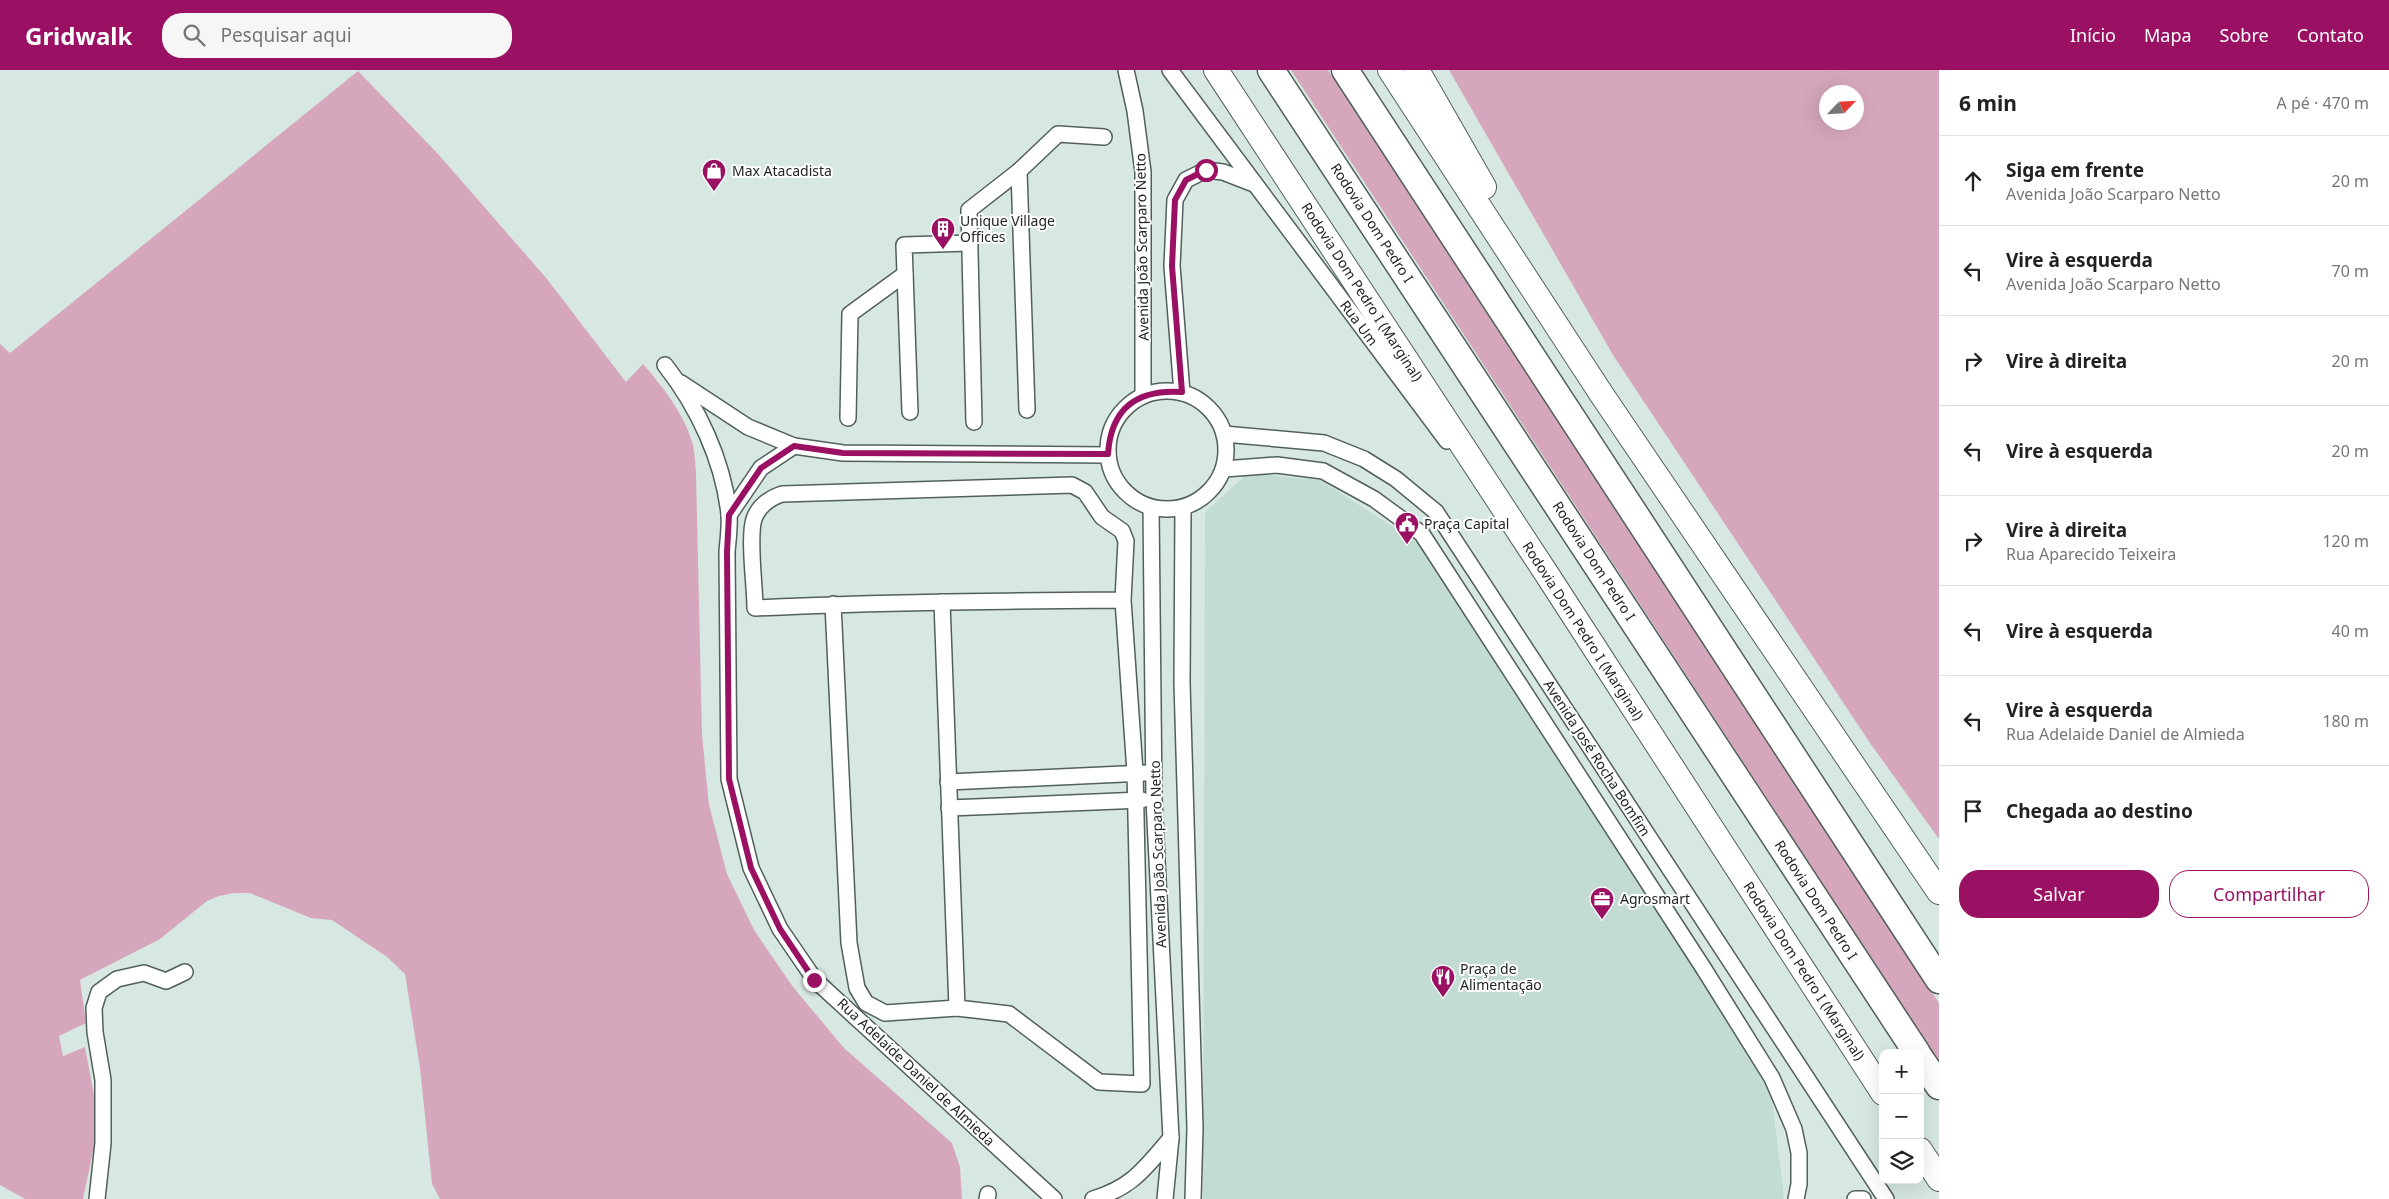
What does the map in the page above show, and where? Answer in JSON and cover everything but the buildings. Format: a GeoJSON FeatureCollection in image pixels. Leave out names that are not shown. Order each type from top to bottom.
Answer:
{"type":"FeatureCollection","features":[{"type":"Feature","properties":{"kind":"highway","name":"Rodovia Dom Pedro I (Marginal)"},"geometry":{"type":"LineString","coordinates":[[1216,70],[1548,576],[1879,1087]]}},
{"type":"Feature","properties":{"kind":"highway","name":"Rodovia Dom Pedro I"},"geometry":{"type":"LineString","coordinates":[[1271,70],[1914,1049]]}},
{"type":"Feature","properties":{"kind":"highway"},"geometry":{"type":"LineString","coordinates":[[1345,70],[1939,980]]}},
{"type":"Feature","properties":{"kind":"highway"},"geometry":{"type":"LineString","coordinates":[[1390,70],[1602,395],[1939,892]]}},
{"type":"Feature","properties":{"kind":"highway"},"geometry":{"type":"LineString","coordinates":[[1417,70],[1602,395]]}},
{"type":"Feature","properties":{"kind":"highway"},"geometry":{"type":"LineString","coordinates":[[1815,791],[1883,870],[1939,947]]}},
{"type":"Feature","properties":{"kind":"highway"},"geometry":{"type":"LineString","coordinates":[[1924,1064],[1939,1086]]}},
{"type":"Feature","properties":{"kind":"highway"},"geometry":{"type":"LineString","coordinates":[[1924,1156],[1939,1179]]}},
{"type":"Feature","properties":{"kind":"street","name":"Avenida João Scarparo Netto"},"geometry":{"type":"LineString","coordinates":[[1126,70],[1135,112],[1143,172],[1144,396]]}},
{"type":"Feature","properties":{"kind":"street","name":"Rua Um"},"geometry":{"type":"LineString","coordinates":[[1170,70],[1548,576]]}},
{"type":"Feature","properties":{"kind":"street"},"geometry":{"type":"LineString","coordinates":[[974,422],[969,210],[1019,171],[1058,134],[1104,136]]}},
{"type":"Feature","properties":{"kind":"street"},"geometry":{"type":"LineString","coordinates":[[1182,392],[1172,266],[1175,200],[1186,180],[1206,170],[1223,172],[1254,184]]}},
{"type":"Feature","properties":{"kind":"street"},"geometry":{"type":"LineString","coordinates":[[1019,171],[1027,410]]}},
{"type":"Feature","properties":{"kind":"street"},"geometry":{"type":"LineString","coordinates":[[910,412],[904,245],[970,243]]}},
{"type":"Feature","properties":{"kind":"street"},"geometry":{"type":"LineString","coordinates":[[848,418],[850,314],[905,274]]}},
{"type":"Feature","properties":{"kind":"street","name":"Rua Adelaide Daniel de Almieda"},"geometry":{"type":"LineString","coordinates":[[665,365],[678,381],[703,424],[714,452],[729,515],[727,562],[729,779],[751,868],[780,929],[814,980],[1054,1199]]}},
{"type":"Feature","properties":{"kind":"street"},"geometry":{"type":"LineString","coordinates":[[678,381],[748,427],[794,446],[843,453],[1108,454]]}},
{"type":"Feature","properties":{"kind":"street"},"geometry":{"type":"LineString","coordinates":[[1163,391],[1182,392],[1201,401],[1216,416],[1224,434],[1227,452],[1224,469],[1215,486],[1201,500],[1183,508],[1167,510],[1151,508],[1135,500],[1121,488],[1112,472],[1108,454],[1109,436],[1116,419],[1128,405],[1144,396],[1163,391]]}},
{"type":"Feature","properties":{"kind":"street","name":"Avenida José Rocha Bomfim"},"geometry":{"type":"LineString","coordinates":[[1224,434],[1324,443],[1364,459],[1396,479],[1436,512],[1886,1199]]}},
{"type":"Feature","properties":{"kind":"street"},"geometry":{"type":"LineString","coordinates":[[729,515],[761,468],[794,446]]}},
{"type":"Feature","properties":{"kind":"street","name":"Avenida José Rocha Bomfim"},"geometry":{"type":"LineString","coordinates":[[1224,469],[1277,466],[1323,471],[1374,499],[1422,534],[1704,969],[1772,1078],[1794,1129],[1799,1153],[1799,1184],[1796,1199]]}},
{"type":"Feature","properties":{"kind":"street"},"geometry":{"type":"LineString","coordinates":[[834,604],[849,943],[857,988],[866,1003],[885,1013],[957,1008],[1009,1014],[1098,1082],[1142,1084],[1134,799],[1135,772],[1123,600],[1126,541],[1122,531],[1102,517],[1085,492],[1072,485],[782,494],[772,498],[761,507],[754,519],[752,532],[756,608],[834,604],[1123,600]]}},
{"type":"Feature","properties":{"kind":"street","name":"Avenida João Scarparo Netto"},"geometry":{"type":"LineString","coordinates":[[1151,508],[1154,800],[1171,1138],[1166,1199]]}},
{"type":"Feature","properties":{"kind":"street","name":"Avenida João Scarparo Netto"},"geometry":{"type":"LineString","coordinates":[[1183,508],[1182,684],[1194,1128],[1193,1199]]}},
{"type":"Feature","properties":{"kind":"street"},"geometry":{"type":"LineString","coordinates":[[942,602],[957,1008]]}},
{"type":"Feature","properties":{"kind":"street"},"geometry":{"type":"LineString","coordinates":[[948,782],[1135,772],[1154,774]]}},
{"type":"Feature","properties":{"kind":"street"},"geometry":{"type":"LineString","coordinates":[[949,808],[1134,799],[1154,800]]}},
{"type":"Feature","properties":{"kind":"street"},"geometry":{"type":"LineString","coordinates":[[96,1199],[103,1143],[103,1080],[95,1032],[94,1008],[99,992],[117,979],[144,973],[166,981],[185,972]]}},
{"type":"Feature","properties":{"kind":"street"},"geometry":{"type":"LineString","coordinates":[[1093,1199],[1111,1194],[1136,1178],[1171,1138]]}},
{"type":"Feature","properties":{"kind":"street"},"geometry":{"type":"LineString","coordinates":[[1855,1199],[1862,1199]]}},
{"type":"Feature","properties":{"kind":"street"},"geometry":{"type":"LineString","coordinates":[[1877,1199],[1886,1199]]}},
{"type":"Feature","properties":{"kind":"shaded area"},"geometry":{"type":"Polygon","coordinates":[[[1291,70],[1328,70],[1939,1003],[1939,1062],[1291,70]]]}},
{"type":"Feature","properties":{"kind":"shaded area"},"geometry":{"type":"Polygon","coordinates":[[[1449,70],[1939,70],[1939,839],[1870,743],[1613,355],[1449,70]]]}},
{"type":"Feature","properties":{"kind":"shaded area"},"geometry":{"type":"Polygon","coordinates":[[[358,71],[439,155],[547,279],[626,382],[643,364],[666,392],[685,423],[693,445],[696,473],[702,735],[709,805],[727,874],[754,930],[793,987],[844,1048],[952,1143],[960,1167],[962,1199],[440,1199],[432,1184],[420,1068],[405,974],[387,957],[332,920],[311,918],[250,893],[234,893],[207,901],[160,939],[80,980],[86,1023],[59,1036],[63,1056],[85,1047],[95,1101],[97,1133],[83,1199],[25,1199],[0,1185],[0,344],[10,353],[358,71]]]}},
{"type":"Feature","properties":{"kind":"shaded area"},"geometry":{"type":"Polygon","coordinates":[[[1248,473],[1320,480],[1420,544],[1769,1077],[1783,1199],[1203,1199],[1205,512],[1248,473]]]}},
{"type":"Feature","properties":{"kind":"place","name":"Max Atacadista"},"geometry":{"type":"Point","coordinates":[714,192]}},
{"type":"Feature","properties":{"kind":"place","name":"Unique Village Offices"},"geometry":{"type":"Point","coordinates":[943,250]}},
{"type":"Feature","properties":{"kind":"place","name":"Praça Capital"},"geometry":{"type":"Point","coordinates":[1407,545]}},
{"type":"Feature","properties":{"kind":"place","name":"Agrosmart"},"geometry":{"type":"Point","coordinates":[1602,920]}},
{"type":"Feature","properties":{"kind":"place","name":"Praça de Alimentação"},"geometry":{"type":"Point","coordinates":[1443,998]}},
{"type":"Feature","properties":{"kind":"route"},"geometry":{"type":"LineString","coordinates":[[814,980],[780,929],[751,868],[729,779],[727,552],[729,515],[761,468],[794,446],[843,453],[1108,454],[1109,436],[1116,419],[1128,405],[1144,396],[1163,391],[1182,392],[1172,266],[1175,200],[1186,180],[1206,170]]}}]}
